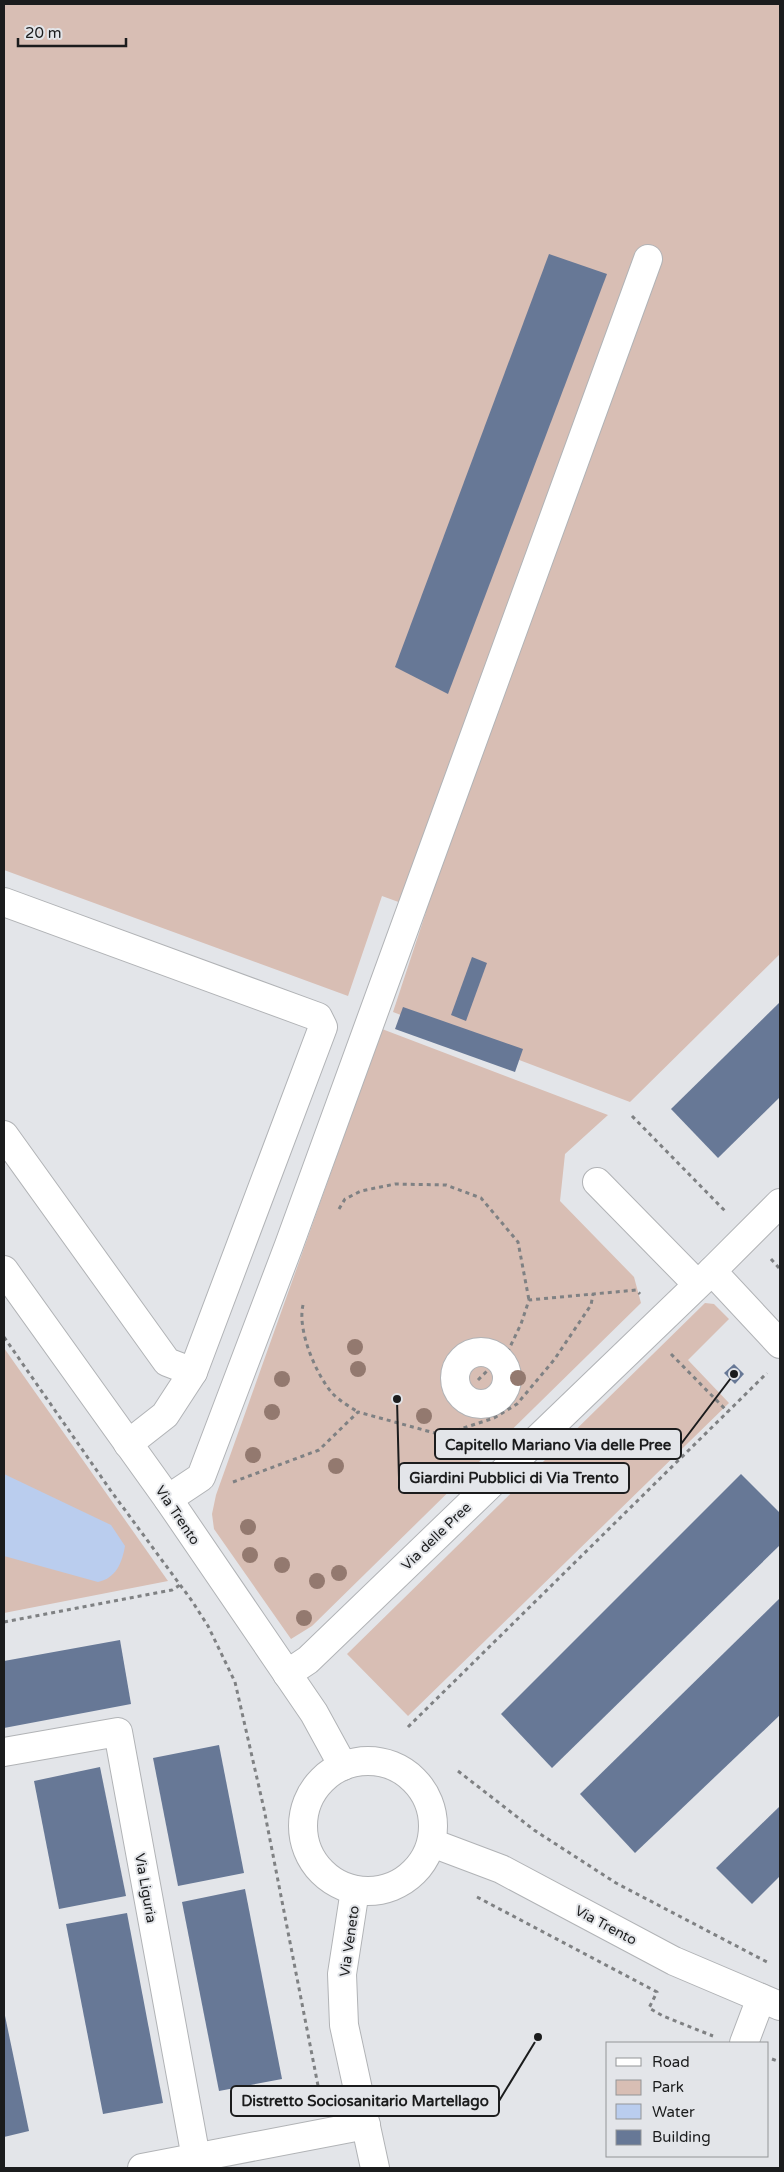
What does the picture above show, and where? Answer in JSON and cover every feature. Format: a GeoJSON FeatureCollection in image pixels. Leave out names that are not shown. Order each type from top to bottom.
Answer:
{"type":"FeatureCollection","features":[{"type":"Feature","properties":{"kind":"street"},"geometry":{"type":"LineString","coordinates":[[168,1499],[202,1477],[289,1244],[648,259]]}},
{"type":"Feature","properties":{"kind":"street"},"geometry":{"type":"LineString","coordinates":[[4,902],[318,1017],[323,1027],[192,1372],[165,1415],[128,1444]]}},
{"type":"Feature","properties":{"kind":"street"},"geometry":{"type":"LineString","coordinates":[[4,1135],[167,1362],[192,1372]]}},
{"type":"Feature","properties":{"kind":"street"},"geometry":{"type":"LineString","coordinates":[[597,1182],[780,1344]]}},
{"type":"Feature","properties":{"kind":"street","name":"Via delle Pree"},"geometry":{"type":"LineString","coordinates":[[287,1674],[308,1660],[780,1203]]}},
{"type":"Feature","properties":{"kind":"street","name":"Via Trento"},"geometry":{"type":"LineString","coordinates":[[4,1270],[168,1499],[314,1713],[343,1766]]}},
{"type":"Feature","properties":{"kind":"street","name":"Via Liguria"},"geometry":{"type":"LineString","coordinates":[[4,1752],[118,1732],[196,2158]]}},
{"type":"Feature","properties":{"kind":"street"},"geometry":{"type":"LineString","coordinates":[[358,1761],[390,1764],[405,1772],[417,1782],[426,1796],[432,1811],[434,1827],[432,1843],[423,1863],[403,1881],[388,1888],[355,1890],[330,1879],[320,1869],[306,1846],[303,1832],[304,1818],[312,1792],[331,1772],[358,1761]]}},
{"type":"Feature","properties":{"kind":"street","name":"Via Trento"},"geometry":{"type":"LineString","coordinates":[[432,1843],[501,1869],[674,1961],[771,2002]]}},
{"type":"Feature","properties":{"kind":"street","name":"Via Veneto"},"geometry":{"type":"LineString","coordinates":[[355,1890],[342,1974],[344,2016],[375,2168]]}},
{"type":"Feature","properties":{"kind":"street"},"geometry":{"type":"LineString","coordinates":[[745,2042],[771,2002]]}},
{"type":"Feature","properties":{"kind":"street"},"geometry":{"type":"LineString","coordinates":[[142,2168],[366,2125]]}},
{"type":"Feature","properties":{"kind":"path"},"geometry":{"type":"LineString","coordinates":[[632,1116],[727,1213]]}},
{"type":"Feature","properties":{"kind":"path"},"geometry":{"type":"LineString","coordinates":[[337,1213],[345,1199],[361,1191],[395,1184],[446,1185],[481,1198],[518,1242],[529,1300],[521,1324],[509,1349],[478,1380]]}},
{"type":"Feature","properties":{"kind":"path"},"geometry":{"type":"LineString","coordinates":[[765,1253],[780,1269]]}},
{"type":"Feature","properties":{"kind":"path"},"geometry":{"type":"LineString","coordinates":[[529,1300],[636,1290],[657,1322],[728,1412]]}},
{"type":"Feature","properties":{"kind":"path"},"geometry":{"type":"LineString","coordinates":[[305,1299],[301,1316],[310,1357],[333,1394],[358,1412],[442,1435],[494,1418],[517,1404],[554,1360],[591,1305],[593,1294]]}},
{"type":"Feature","properties":{"kind":"path"},"geometry":{"type":"LineString","coordinates":[[4,1337],[208,1626],[234,1682],[264,1809],[322,2102]]}},
{"type":"Feature","properties":{"kind":"path"},"geometry":{"type":"LineString","coordinates":[[408,1727],[769,1371]]}},
{"type":"Feature","properties":{"kind":"path"},"geometry":{"type":"LineString","coordinates":[[230,1484],[319,1450],[358,1412]]}},
{"type":"Feature","properties":{"kind":"path"},"geometry":{"type":"LineString","coordinates":[[4,1622],[172,1590],[180,1585]]}},
{"type":"Feature","properties":{"kind":"path"},"geometry":{"type":"LineString","coordinates":[[458,1771],[534,1830],[616,1883],[771,1965]]}},
{"type":"Feature","properties":{"kind":"path"},"geometry":{"type":"LineString","coordinates":[[476,1896],[657,1992],[649,2008],[663,2016],[715,2036]]}},
{"type":"Feature","properties":{"kind":"green space"},"geometry":{"type":"Polygon","coordinates":[[[4,4],[780,4],[780,954],[630,1102],[393,1012],[426,912],[382,896],[348,996],[4,870],[4,4]]]}},
{"type":"Feature","properties":{"kind":"green space"},"geometry":{"type":"Polygon","coordinates":[[[382,1029],[608,1115],[565,1154],[560,1201],[634,1277],[641,1303],[312,1626],[291,1639],[214,1529],[212,1514],[216,1495],[382,1029]]]}},
{"type":"Feature","properties":{"kind":"green space"},"geometry":{"type":"Polygon","coordinates":[[[705,1303],[714,1304],[729,1319],[688,1360],[729,1403],[408,1716],[347,1654],[705,1303]]]}},
{"type":"Feature","properties":{"kind":"green space"},"geometry":{"type":"Polygon","coordinates":[[[4,1348],[168,1581],[4,1613],[4,1348]]]}},
{"type":"Feature","properties":{"kind":"water"},"geometry":{"type":"Polygon","coordinates":[[[4,1474],[111,1525],[125,1546],[120,1564],[114,1573],[98,1582],[4,1556],[4,1474]]]}},
{"type":"Feature","properties":{"kind":"building"},"geometry":{"type":"Polygon","coordinates":[[[549,254],[607,274],[448,694],[395,667],[549,254]]]}},
{"type":"Feature","properties":{"kind":"building"},"geometry":{"type":"Polygon","coordinates":[[[472,957],[487,963],[466,1021],[451,1015],[472,957]]]}},
{"type":"Feature","properties":{"kind":"building"},"geometry":{"type":"Polygon","coordinates":[[[780,1002],[780,1097],[718,1158],[671,1109],[780,1002]]]}},
{"type":"Feature","properties":{"kind":"building"},"geometry":{"type":"Polygon","coordinates":[[[403,1007],[523,1049],[515,1072],[395,1029],[403,1007]]]}},
{"type":"Feature","properties":{"kind":"building"},"geometry":{"type":"Polygon","coordinates":[[[734,1364],[744,1374],[735,1384],[724,1373],[734,1364]]]}},
{"type":"Feature","properties":{"kind":"building"},"geometry":{"type":"Polygon","coordinates":[[[741,1474],[780,1513],[780,1545],[552,1768],[501,1714],[741,1474]]]}},
{"type":"Feature","properties":{"kind":"building"},"geometry":{"type":"Polygon","coordinates":[[[780,1598],[780,1715],[635,1853],[580,1794],[780,1598]]]}},
{"type":"Feature","properties":{"kind":"building"},"geometry":{"type":"Polygon","coordinates":[[[120,1640],[131,1704],[4,1728],[4,1661],[120,1640]]]}},
{"type":"Feature","properties":{"kind":"building"},"geometry":{"type":"Polygon","coordinates":[[[219,1745],[244,1873],[178,1886],[153,1758],[219,1745]]]}},
{"type":"Feature","properties":{"kind":"building"},"geometry":{"type":"Polygon","coordinates":[[[100,1767],[126,1896],[59,1909],[34,1781],[100,1767]]]}},
{"type":"Feature","properties":{"kind":"building"},"geometry":{"type":"Polygon","coordinates":[[[780,1806],[780,1876],[752,1904],[716,1868],[780,1806]]]}},
{"type":"Feature","properties":{"kind":"building"},"geometry":{"type":"Polygon","coordinates":[[[245,1889],[282,2079],[219,2091],[182,1902],[245,1889]]]}},
{"type":"Feature","properties":{"kind":"building"},"geometry":{"type":"Polygon","coordinates":[[[127,1913],[163,2103],[103,2114],[66,1924],[127,1913]]]}},
{"type":"Feature","properties":{"kind":"building"},"geometry":{"type":"Polygon","coordinates":[[[4,2011],[29,2131],[4,2137],[4,2011]]]}},
{"type":"Feature","properties":{"kind":"place","name":"Capitello Mariano Via delle Pree"},"geometry":{"type":"Point","coordinates":[734,1374]}},
{"type":"Feature","properties":{"kind":"place","name":"Giardini Pubblici di Via Trento"},"geometry":{"type":"Point","coordinates":[397,1399]}},
{"type":"Feature","properties":{"kind":"place","name":"Distretto Sociosanitario Martellago"},"geometry":{"type":"Point","coordinates":[538,2037]}}]}
